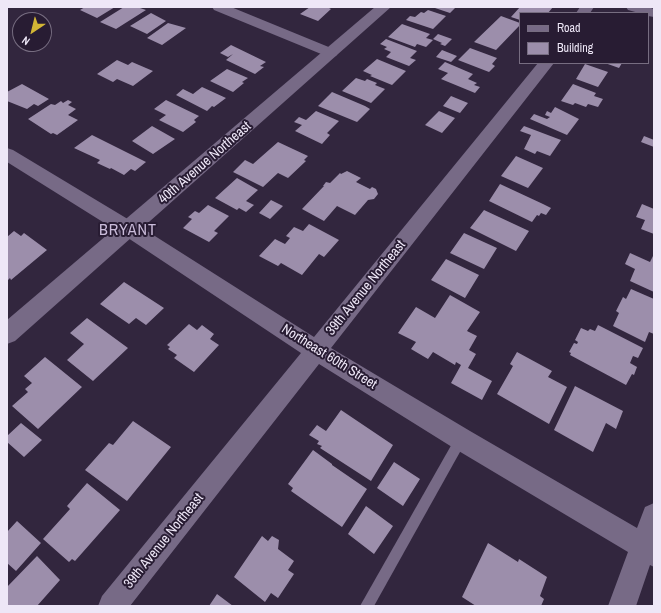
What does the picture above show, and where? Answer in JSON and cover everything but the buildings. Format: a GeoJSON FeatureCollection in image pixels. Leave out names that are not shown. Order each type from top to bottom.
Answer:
{"type":"FeatureCollection","features":[{"type":"Feature","properties":{"kind":"street"},"geometry":{"type":"LineString","coordinates":[[219,7],[332,53]]}},
{"type":"Feature","properties":{"kind":"street","name":"40th Avenue Northeast"},"geometry":{"type":"LineString","coordinates":[[7,334],[384,7]]}},
{"type":"Feature","properties":{"kind":"street"},"geometry":{"type":"LineString","coordinates":[[634,7],[654,13]]}},
{"type":"Feature","properties":{"kind":"street","name":"39th Avenue Northeast"},"geometry":{"type":"LineString","coordinates":[[112,606],[545,64]]}},
{"type":"Feature","properties":{"kind":"street","name":"Northeast 60th Street"},"geometry":{"type":"LineString","coordinates":[[7,154],[129,229],[317,350],[461,439],[648,550]]}},
{"type":"Feature","properties":{"kind":"street"},"geometry":{"type":"LineString","coordinates":[[622,606],[648,550],[654,516]]}},
{"type":"Feature","properties":{"kind":"lane"},"geometry":{"type":"LineString","coordinates":[[367,606],[461,439]]}},
{"type":"Feature","properties":{"kind":"district","name":"BRYANT"},"geometry":{"type":"Point","coordinates":[128,231]}}]}
